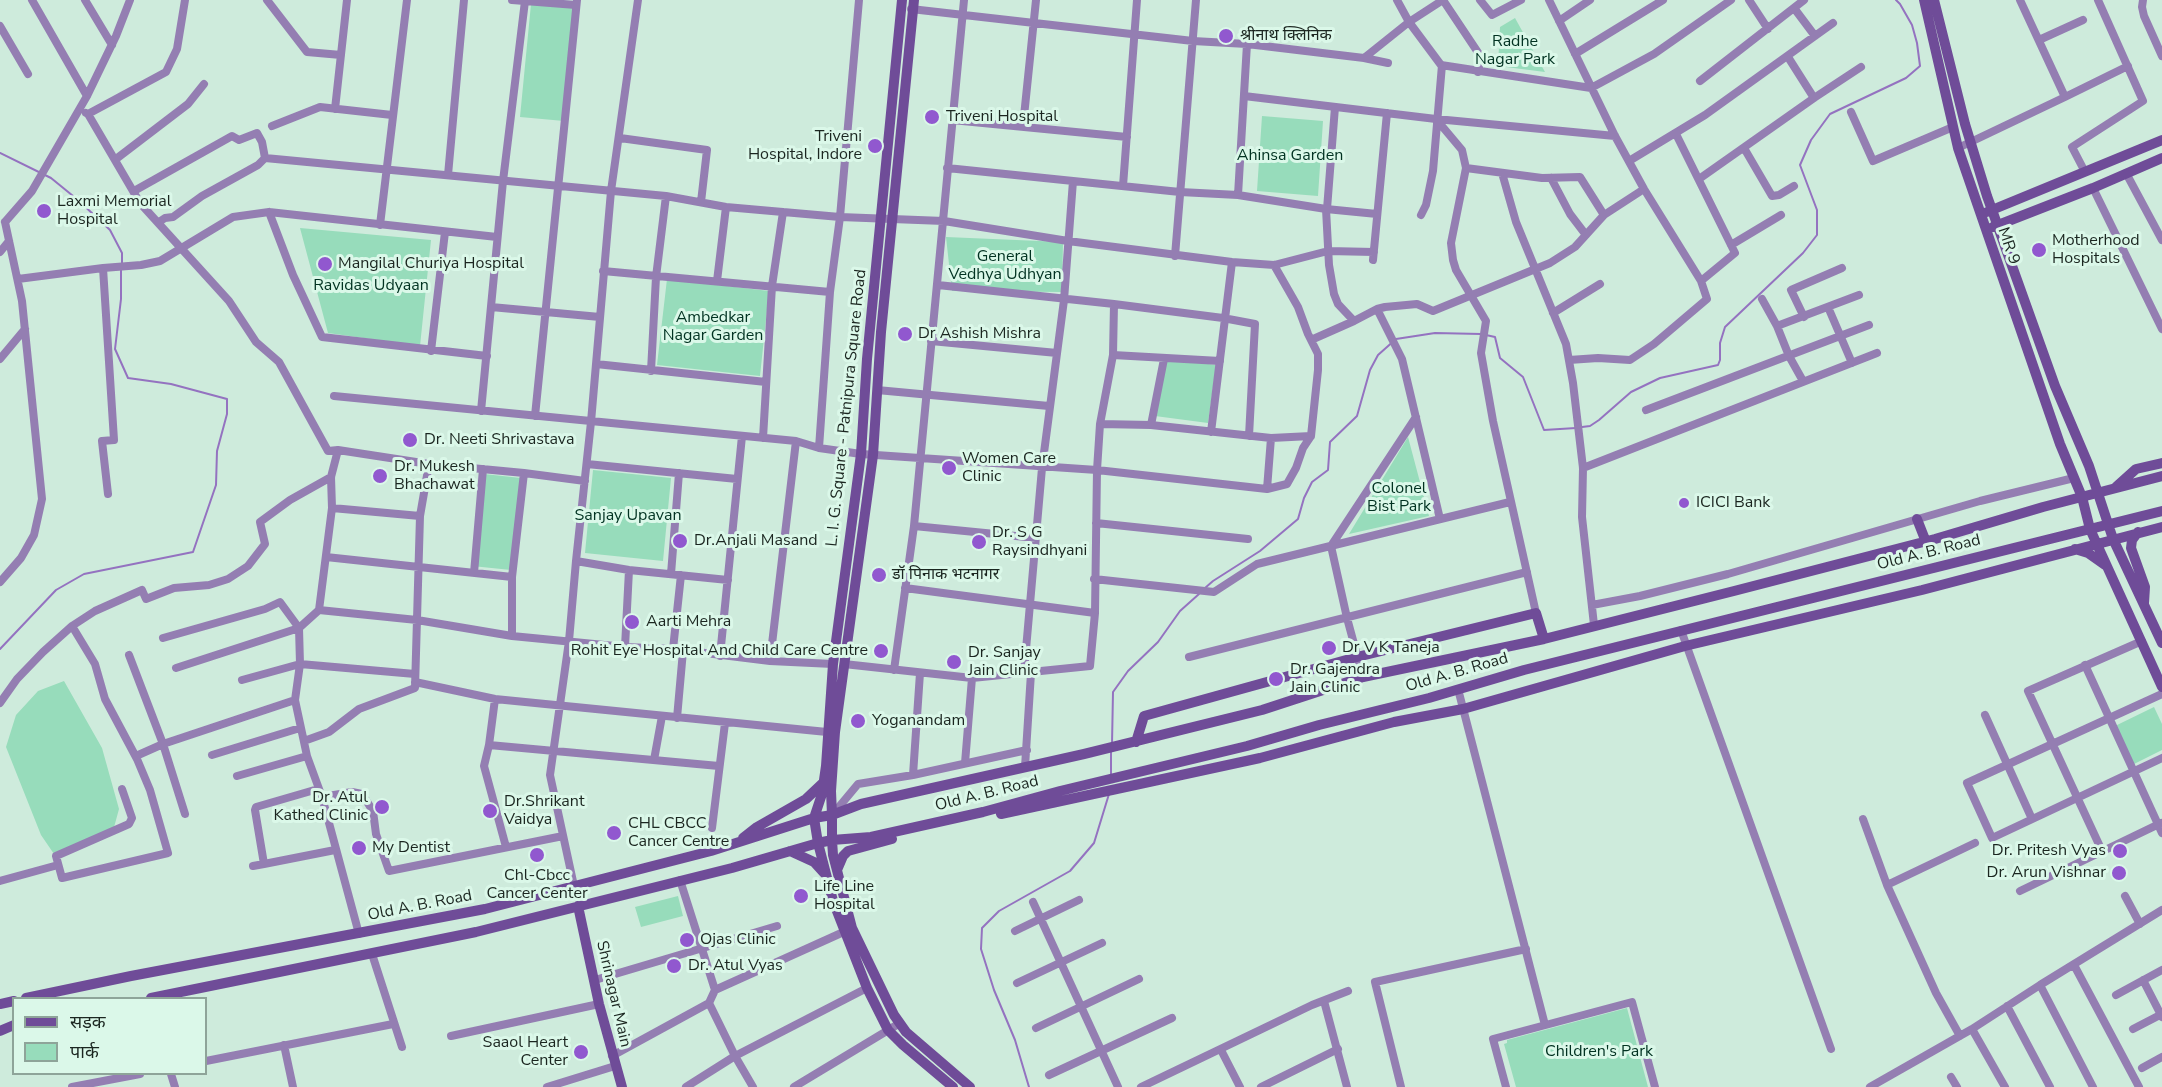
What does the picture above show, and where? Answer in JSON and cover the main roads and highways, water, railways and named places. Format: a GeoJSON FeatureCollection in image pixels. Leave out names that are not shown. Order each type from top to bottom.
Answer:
{"type":"FeatureCollection","features":[{"type":"Feature","properties":{"kind":"main road","name":"MR 9"},"geometry":{"type":"LineString","coordinates":[[1924,0],[1958,148],[2082,497],[2090,529]]}},
{"type":"Feature","properties":{"kind":"main road","name":"MR 9"},"geometry":{"type":"LineString","coordinates":[[1934,0],[1948,61],[1992,210],[2055,386],[2089,466],[2108,525]]}},
{"type":"Feature","properties":{"kind":"main road","name":"L. I. G. Square - Patnipura Square Road"},"geometry":{"type":"LineString","coordinates":[[832,873],[831,790],[839,664],[861,454],[867,359],[902,4]]}},
{"type":"Feature","properties":{"kind":"main road","name":"L. I. G. Square - Patnipura Square Road"},"geometry":{"type":"LineString","coordinates":[[814,818],[822,794],[827,732],[873,455],[877,390],[914,5]]}},
{"type":"Feature","properties":{"kind":"main road"},"geometry":{"type":"LineString","coordinates":[[1981,214],[2162,140]]}},
{"type":"Feature","properties":{"kind":"main road"},"geometry":{"type":"LineString","coordinates":[[1986,230],[2162,158]]}},
{"type":"Feature","properties":{"kind":"main road"},"geometry":{"type":"LineString","coordinates":[[2113,489],[2136,469],[2162,463]]}},
{"type":"Feature","properties":{"kind":"main road"},"geometry":{"type":"LineString","coordinates":[[2098,493],[2162,476]]}},
{"type":"Feature","properties":{"kind":"main road","name":"Old A. B. Road"},"geometry":{"type":"LineString","coordinates":[[35,997],[485,909],[739,842],[814,818],[832,815],[861,804],[1136,742],[1262,710],[1363,677],[1544,639],[1926,542],[2098,493]]}},
{"type":"Feature","properties":{"kind":"main road"},"geometry":{"type":"LineString","coordinates":[[2161,637],[2108,525],[2162,512]]}},
{"type":"Feature","properties":{"kind":"main road"},"geometry":{"type":"LineString","coordinates":[[1917,519],[1926,542]]}},
{"type":"Feature","properties":{"kind":"main road","name":"Old A. B. Road"},"geometry":{"type":"LineString","coordinates":[[818,843],[891,836],[983,812],[1092,788],[1138,772],[1429,698],[1524,670],[2108,525]]}},
{"type":"Feature","properties":{"kind":"main road"},"geometry":{"type":"LineString","coordinates":[[1092,788],[1143,783],[1260,758],[1394,722],[1463,709],[1685,646],[1922,590],[2162,527]]}},
{"type":"Feature","properties":{"kind":"main road"},"geometry":{"type":"LineString","coordinates":[[2090,529],[2162,687]]}},
{"type":"Feature","properties":{"kind":"main road"},"geometry":{"type":"LineString","coordinates":[[2138,532],[2132,540],[2131,548],[2145,587],[2144,603]]}},
{"type":"Feature","properties":{"kind":"main road"},"geometry":{"type":"LineString","coordinates":[[2074,549],[2088,553],[2107,567]]}},
{"type":"Feature","properties":{"kind":"main road"},"geometry":{"type":"LineString","coordinates":[[1136,742],[1144,716],[1356,657],[1536,614],[1544,639]]}},
{"type":"Feature","properties":{"kind":"main road"},"geometry":{"type":"LineString","coordinates":[[739,842],[757,827],[806,799],[823,783]]}},
{"type":"Feature","properties":{"kind":"main road"},"geometry":{"type":"LineString","coordinates":[[814,818],[818,843],[832,873],[867,988],[888,1030],[903,1046],[953,1087]]}},
{"type":"Feature","properties":{"kind":"main road"},"geometry":{"type":"LineString","coordinates":[[832,873],[848,851],[891,836]]}},
{"type":"Feature","properties":{"kind":"main road"},"geometry":{"type":"LineString","coordinates":[[159,997],[476,933],[818,843]]}},
{"type":"Feature","properties":{"kind":"main road"},"geometry":{"type":"LineString","coordinates":[[790,851],[832,873]]}},
{"type":"Feature","properties":{"kind":"main road","name":"Shrinagar Main"},"geometry":{"type":"LineString","coordinates":[[578,906],[599,1004],[622,1087]]}},
{"type":"Feature","properties":{"kind":"main road"},"geometry":{"type":"LineString","coordinates":[[848,929],[900,1023],[915,1040],[970,1087]]}},
{"type":"Feature","properties":{"kind":"waterway"},"geometry":{"type":"LineString","coordinates":[[1582,427],[1590,426],[1599,420],[1631,392],[1660,378],[1718,365],[1720,343],[1725,327],[1803,253],[1817,235],[1817,210],[1800,165],[1811,140],[1830,114],[1906,78],[1920,66],[1912,25],[1896,0]]}},
{"type":"Feature","properties":{"kind":"waterway"},"geometry":{"type":"LineString","coordinates":[[0,153],[51,178],[78,200],[110,230],[122,253],[122,263]]}},
{"type":"Feature","properties":{"kind":"waterway"},"geometry":{"type":"LineString","coordinates":[[0,649],[56,590],[84,574],[193,552],[216,485],[217,451],[227,414],[227,399],[171,384],[128,378],[115,349],[121,299],[121,269]]}},
{"type":"Feature","properties":{"kind":"waterway"},"geometry":{"type":"LineString","coordinates":[[1205,588],[1260,551],[1298,519],[1304,498],[1312,482],[1328,470],[1330,442],[1357,416],[1370,370],[1378,355],[1396,339],[1435,333],[1481,334]]}},
{"type":"Feature","properties":{"kind":"waterway"},"geometry":{"type":"LineString","coordinates":[[1486,335],[1495,337],[1500,358],[1523,377],[1544,430],[1576,428]]}},
{"type":"Feature","properties":{"kind":"waterway"},"geometry":{"type":"LineString","coordinates":[[1112,744],[1113,692],[1128,671],[1158,642],[1180,611],[1199,594]]}},
{"type":"Feature","properties":{"kind":"waterway"},"geometry":{"type":"LineString","coordinates":[[1111,750],[1111,774]]}},
{"type":"Feature","properties":{"kind":"waterway"},"geometry":{"type":"LineString","coordinates":[[1029,1087],[1015,1040],[994,990],[981,949],[982,928],[999,911],[1070,871],[1094,843],[1109,794]]}},
{"type":"Feature","properties":{"kind":"place","name":"श्रीनाथ क्लिनिक"},"geometry":{"type":"Point","coordinates":[1226,36]}},
{"type":"Feature","properties":{"kind":"place","name":"Triveni Hospital"},"geometry":{"type":"Point","coordinates":[932,117]}},
{"type":"Feature","properties":{"kind":"place","name":"Triveni Hospital, Indore"},"geometry":{"type":"Point","coordinates":[875,146]}},
{"type":"Feature","properties":{"kind":"place","name":"Laxmi Memorial Hospital"},"geometry":{"type":"Point","coordinates":[44,211]}},
{"type":"Feature","properties":{"kind":"place","name":"Motherhood Hospitals"},"geometry":{"type":"Point","coordinates":[2039,250]}},
{"type":"Feature","properties":{"kind":"place","name":"Mangilal Churiya Hospital"},"geometry":{"type":"Point","coordinates":[325,264]}},
{"type":"Feature","properties":{"kind":"place","name":"Dr Ashish Mishra"},"geometry":{"type":"Point","coordinates":[905,334]}},
{"type":"Feature","properties":{"kind":"place","name":"Dr. Neeti Shrivastava"},"geometry":{"type":"Point","coordinates":[410,440]}},
{"type":"Feature","properties":{"kind":"place","name":"Women Care Clinic"},"geometry":{"type":"Point","coordinates":[949,468]}},
{"type":"Feature","properties":{"kind":"place","name":"Dr. Mukesh Bhachawat"},"geometry":{"type":"Point","coordinates":[380,476]}},
{"type":"Feature","properties":{"kind":"place","name":"ICICI Bank"},"geometry":{"type":"Point","coordinates":[1684,503]}},
{"type":"Feature","properties":{"kind":"place","name":"Dr.Anjali Masand"},"geometry":{"type":"Point","coordinates":[680,541]}},
{"type":"Feature","properties":{"kind":"place","name":"Dr. S G Raysindhyani"},"geometry":{"type":"Point","coordinates":[979,542]}},
{"type":"Feature","properties":{"kind":"place","name":"डॉ पिनाक भटनागर"},"geometry":{"type":"Point","coordinates":[879,575]}},
{"type":"Feature","properties":{"kind":"place","name":"Aarti Mehra"},"geometry":{"type":"Point","coordinates":[632,622]}},
{"type":"Feature","properties":{"kind":"place","name":"Dr V K Taneja"},"geometry":{"type":"Point","coordinates":[1329,648]}},
{"type":"Feature","properties":{"kind":"place","name":"Rohit Eye Hospital And Child Care Centre"},"geometry":{"type":"Point","coordinates":[881,651]}},
{"type":"Feature","properties":{"kind":"place","name":"Dr. Sanjay Jain Clinic"},"geometry":{"type":"Point","coordinates":[954,662]}},
{"type":"Feature","properties":{"kind":"place","name":"Dr. Gajendra Jain Clinic"},"geometry":{"type":"Point","coordinates":[1276,679]}},
{"type":"Feature","properties":{"kind":"place","name":"Yoganandam"},"geometry":{"type":"Point","coordinates":[858,721]}},
{"type":"Feature","properties":{"kind":"place","name":"Dr. Atul Kathed Clinic"},"geometry":{"type":"Point","coordinates":[382,807]}},
{"type":"Feature","properties":{"kind":"place","name":"Dr.Shrikant Vaidya"},"geometry":{"type":"Point","coordinates":[490,811]}},
{"type":"Feature","properties":{"kind":"place","name":"CHL CBCC Cancer Centre"},"geometry":{"type":"Point","coordinates":[614,833]}},
{"type":"Feature","properties":{"kind":"place","name":"My Dentist"},"geometry":{"type":"Point","coordinates":[359,848]}},
{"type":"Feature","properties":{"kind":"place","name":"Dr. Pritesh Vyas"},"geometry":{"type":"Point","coordinates":[2120,851]}},
{"type":"Feature","properties":{"kind":"place","name":"Chl-Cbcc Cancer Center"},"geometry":{"type":"Point","coordinates":[537,855]}},
{"type":"Feature","properties":{"kind":"place","name":"Dr. Arun Vishnar"},"geometry":{"type":"Point","coordinates":[2119,873]}},
{"type":"Feature","properties":{"kind":"place","name":"Life Line Hospital"},"geometry":{"type":"Point","coordinates":[801,896]}},
{"type":"Feature","properties":{"kind":"place","name":"Ojas Clinic"},"geometry":{"type":"Point","coordinates":[687,940]}},
{"type":"Feature","properties":{"kind":"place","name":"Dr. Atul Vyas"},"geometry":{"type":"Point","coordinates":[674,966]}},
{"type":"Feature","properties":{"kind":"place","name":"Saaol Heart Center"},"geometry":{"type":"Point","coordinates":[581,1052]}},
{"type":"Feature","properties":{"kind":"park label","name":"Radhe Nagar Park"},"geometry":{"type":"Point","coordinates":[1515,51]}},
{"type":"Feature","properties":{"kind":"park label","name":"Ahinsa Garden"},"geometry":{"type":"Point","coordinates":[1290,156]}},
{"type":"Feature","properties":{"kind":"park label","name":"General Vedhya Udhyan"},"geometry":{"type":"Point","coordinates":[1005,266]}},
{"type":"Feature","properties":{"kind":"park label","name":"Ravidas Udyaan"},"geometry":{"type":"Point","coordinates":[371,286]}},
{"type":"Feature","properties":{"kind":"park label","name":"Ambedkar Nagar Garden"},"geometry":{"type":"Point","coordinates":[713,327]}},
{"type":"Feature","properties":{"kind":"park label","name":"Colonel Bist Park"},"geometry":{"type":"Point","coordinates":[1399,498]}},
{"type":"Feature","properties":{"kind":"park label","name":"Sanjay Upavan"},"geometry":{"type":"Point","coordinates":[628,516]}},
{"type":"Feature","properties":{"kind":"park label","name":"Children's Park"},"geometry":{"type":"Point","coordinates":[1599,1052]}}]}
